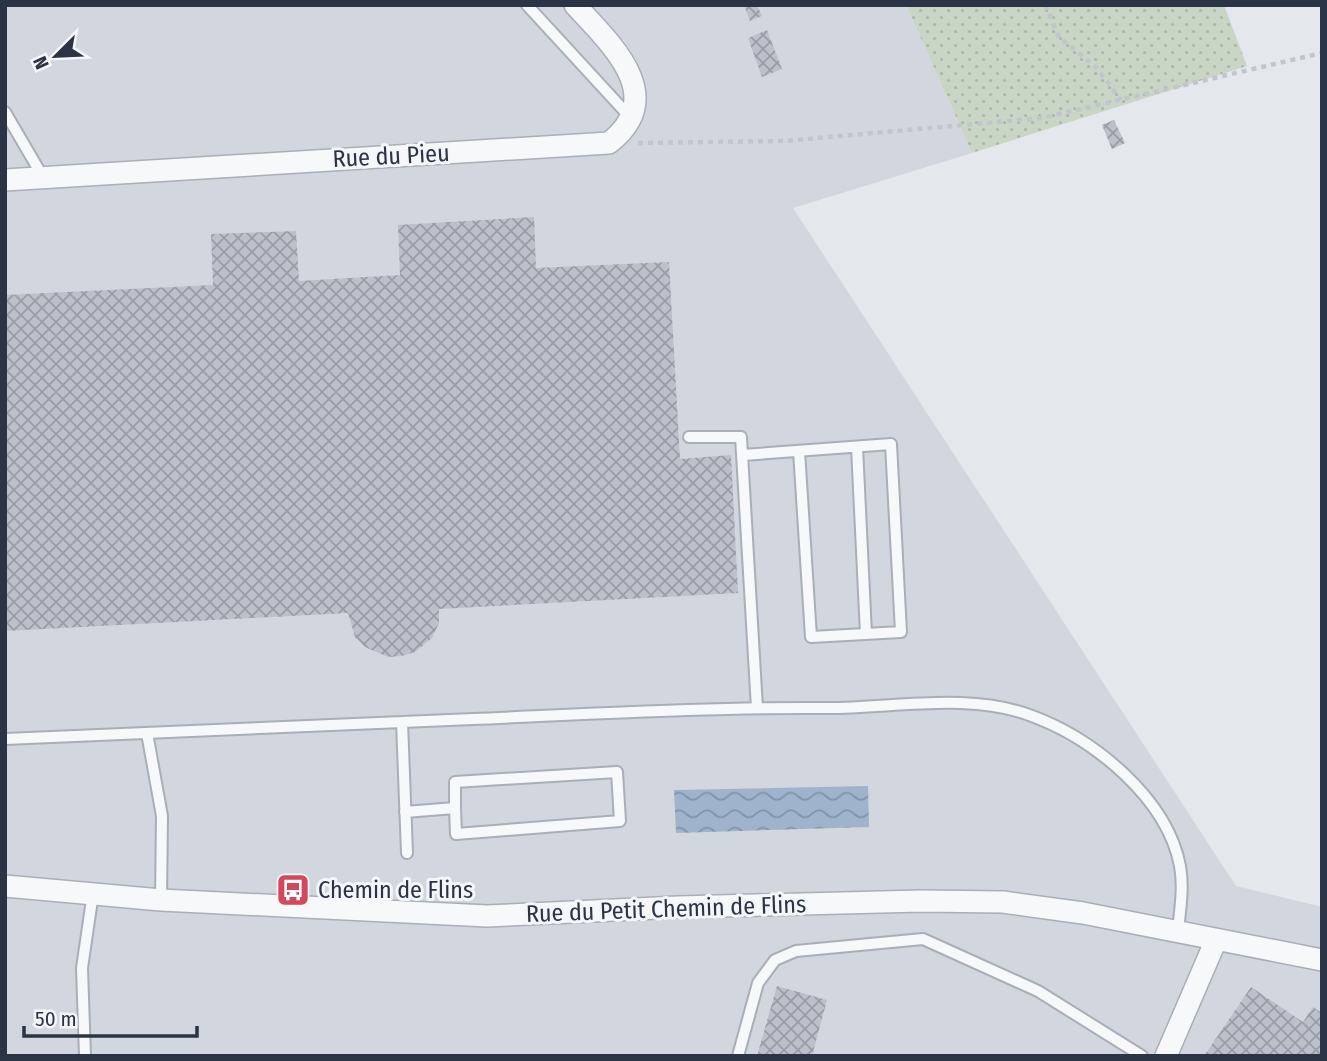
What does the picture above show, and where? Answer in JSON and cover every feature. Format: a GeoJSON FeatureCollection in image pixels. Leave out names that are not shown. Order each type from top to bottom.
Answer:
{"type":"FeatureCollection","features":[{"type":"Feature","properties":{"kind":"street"},"geometry":{"type":"LineString","coordinates":[[575,5],[620,53],[632,78],[635,102],[630,117],[625,131],[609,143]]}},
{"type":"Feature","properties":{"kind":"street","name":"Rue du Pieu"},"geometry":{"type":"LineString","coordinates":[[5,180],[609,143]]}},
{"type":"Feature","properties":{"kind":"street","name":"Rue du Petit Chemin de Flins"},"geometry":{"type":"LineString","coordinates":[[5,886],[161,900],[486,916],[678,907],[966,901],[1083,913],[1322,960]]}},
{"type":"Feature","properties":{"kind":"street"},"geometry":{"type":"LineString","coordinates":[[1167,1056],[1216,940]]}},
{"type":"Feature","properties":{"kind":"lane"},"geometry":{"type":"LineString","coordinates":[[527,5],[630,117]]}},
{"type":"Feature","properties":{"kind":"lane"},"geometry":{"type":"LineString","coordinates":[[5,112],[43,177]]}},
{"type":"Feature","properties":{"kind":"lane"},"geometry":{"type":"LineString","coordinates":[[689,437],[741,437],[757,708]]}},
{"type":"Feature","properties":{"kind":"lane"},"geometry":{"type":"LineString","coordinates":[[743,456],[799,451],[891,444],[901,632],[811,638],[799,451]]}},
{"type":"Feature","properties":{"kind":"lane"},"geometry":{"type":"LineString","coordinates":[[857,447],[866,634]]}},
{"type":"Feature","properties":{"kind":"lane"},"geometry":{"type":"LineString","coordinates":[[5,739],[757,708],[878,708],[962,704],[1003,707],[1033,716],[1102,756],[1135,786],[1162,820],[1180,863],[1182,891],[1178,931]]}},
{"type":"Feature","properties":{"kind":"lane"},"geometry":{"type":"LineString","coordinates":[[402,722],[407,853]]}},
{"type":"Feature","properties":{"kind":"lane"},"geometry":{"type":"LineString","coordinates":[[147,733],[162,816],[161,900]]}},
{"type":"Feature","properties":{"kind":"lane"},"geometry":{"type":"LineString","coordinates":[[617,772],[620,821],[456,834],[455,808],[455,782],[617,772]]}},
{"type":"Feature","properties":{"kind":"lane"},"geometry":{"type":"LineString","coordinates":[[405,812],[455,808]]}},
{"type":"Feature","properties":{"kind":"lane"},"geometry":{"type":"LineString","coordinates":[[85,1056],[82,968],[93,893]]}},
{"type":"Feature","properties":{"kind":"lane"},"geometry":{"type":"LineString","coordinates":[[738,1056],[758,983],[775,960],[796,951],[923,939],[1038,991],[1143,1056]]}},
{"type":"Feature","properties":{"kind":"path"},"geometry":{"type":"LineString","coordinates":[[1045,5],[1059,37],[1096,67],[1121,100]]}},
{"type":"Feature","properties":{"kind":"path"},"geometry":{"type":"LineString","coordinates":[[609,143],[784,141],[1042,118],[1322,53]]}},
{"type":"Feature","properties":{"kind":"shaded area"},"geometry":{"type":"Polygon","coordinates":[[[5,5],[906,5],[972,153],[793,208],[1236,886],[1322,907],[1322,1056],[5,1056],[5,5]]]}},
{"type":"Feature","properties":{"kind":"green space"},"geometry":{"type":"Polygon","coordinates":[[[906,5],[1224,5],[1247,66],[972,153],[906,5]]]}},
{"type":"Feature","properties":{"kind":"water"},"geometry":{"type":"Polygon","coordinates":[[[868,786],[869,827],[676,833],[674,790],[868,786]]]}},
{"type":"Feature","properties":{"kind":"building"},"geometry":{"type":"Polygon","coordinates":[[[744,5],[757,5],[762,16],[750,21],[744,5]]]}},
{"type":"Feature","properties":{"kind":"building"},"geometry":{"type":"Polygon","coordinates":[[[767,30],[782,69],[762,77],[748,38],[767,30]]]}},
{"type":"Feature","properties":{"kind":"building"},"geometry":{"type":"Polygon","coordinates":[[[1114,120],[1125,143],[1112,149],[1102,125],[1114,120]]]}},
{"type":"Feature","properties":{"kind":"building"},"geometry":{"type":"Polygon","coordinates":[[[534,217],[536,268],[669,262],[680,459],[731,455],[738,593],[439,609],[439,623],[432,638],[415,652],[388,657],[365,647],[355,637],[348,613],[5,631],[5,295],[213,285],[211,234],[296,231],[299,281],[400,275],[398,225],[534,217]]]}},
{"type":"Feature","properties":{"kind":"building"},"geometry":{"type":"Polygon","coordinates":[[[777,986],[827,1000],[812,1056],[757,1056],[777,986]]]}},
{"type":"Feature","properties":{"kind":"building"},"geometry":{"type":"Polygon","coordinates":[[[1251,987],[1303,1022],[1313,1007],[1322,1013],[1322,1056],[1204,1056],[1251,987]]]}},
{"type":"Feature","properties":{"kind":"place","name":"Chemin de Flins"},"geometry":{"type":"Point","coordinates":[293,890]}}]}
